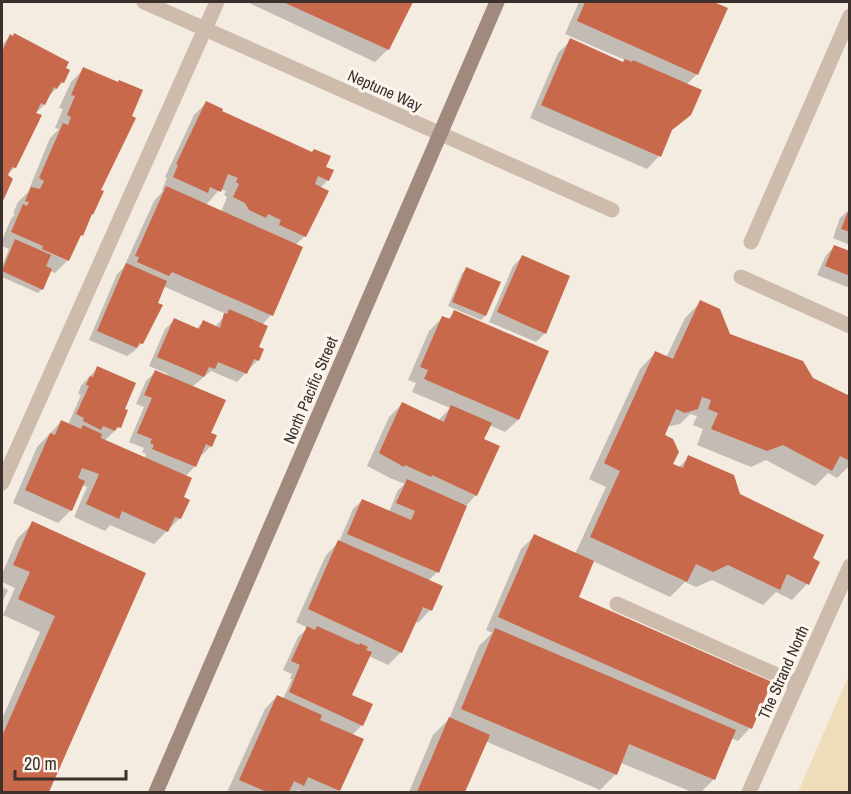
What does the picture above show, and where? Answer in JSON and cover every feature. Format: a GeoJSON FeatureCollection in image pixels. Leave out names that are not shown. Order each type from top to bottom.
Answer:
{"type":"FeatureCollection","features":[{"type":"Feature","properties":{"kind":"main road","name":"North Pacific Street"},"geometry":{"type":"LineString","coordinates":[[156,792],[497,2]]}},
{"type":"Feature","properties":{"kind":"street","name":"Neptune Way"},"geometry":{"type":"LineString","coordinates":[[144,2],[612,210]]}},
{"type":"Feature","properties":{"kind":"street"},"geometry":{"type":"LineString","coordinates":[[2,483],[217,2]]}},
{"type":"Feature","properties":{"kind":"street"},"geometry":{"type":"LineString","coordinates":[[751,243],[849,16]]}},
{"type":"Feature","properties":{"kind":"street"},"geometry":{"type":"LineString","coordinates":[[741,277],[849,326]]}},
{"type":"Feature","properties":{"kind":"street","name":"The Strand North"},"geometry":{"type":"LineString","coordinates":[[749,792],[849,566]]}},
{"type":"Feature","properties":{"kind":"street"},"geometry":{"type":"LineString","coordinates":[[617,604],[797,684]]}},
{"type":"Feature","properties":{"kind":"sand"},"geometry":{"type":"Polygon","coordinates":[[[849,675],[849,792],[798,792],[849,675]]]}},
{"type":"Feature","properties":{"kind":"building"},"geometry":{"type":"Polygon","coordinates":[[[283,2],[413,2],[389,50],[283,2]]]}},
{"type":"Feature","properties":{"kind":"building"},"geometry":{"type":"Polygon","coordinates":[[[585,2],[714,2],[728,8],[698,75],[577,21],[585,2]]]}},
{"type":"Feature","properties":{"kind":"building"},"geometry":{"type":"Polygon","coordinates":[[[14,33],[69,62],[66,68],[70,70],[64,83],[61,82],[57,89],[54,87],[45,105],[41,103],[36,113],[42,115],[16,168],[12,167],[8,175],[13,179],[2,203],[2,52],[10,34],[13,36],[14,33]]]}},
{"type":"Feature","properties":{"kind":"building"},"geometry":{"type":"Polygon","coordinates":[[[570,38],[623,62],[625,59],[632,62],[633,60],[702,90],[691,115],[672,130],[661,157],[541,105],[570,38]]]}},
{"type":"Feature","properties":{"kind":"building"},"geometry":{"type":"Polygon","coordinates":[[[83,67],[143,90],[132,116],[136,118],[101,190],[104,191],[93,215],[69,261],[11,232],[23,204],[27,206],[29,202],[25,201],[31,187],[40,189],[44,181],[39,178],[63,123],[68,125],[71,117],[67,115],[75,96],[71,95],[83,67]]]}},
{"type":"Feature","properties":{"kind":"building"},"geometry":{"type":"Polygon","coordinates":[[[206,101],[223,109],[222,111],[312,152],[314,149],[331,156],[326,167],[334,170],[329,181],[318,176],[315,184],[329,191],[306,237],[279,225],[281,220],[268,214],[266,218],[249,210],[245,203],[233,197],[239,184],[236,182],[238,178],[228,174],[221,192],[210,187],[208,193],[173,177],[178,165],[176,164],[206,101]]]}},
{"type":"Feature","properties":{"kind":"building"},"geometry":{"type":"Polygon","coordinates":[[[166,186],[303,247],[273,316],[172,272],[169,276],[137,262],[139,257],[135,256],[166,186]]]}},
{"type":"Feature","properties":{"kind":"building"},"geometry":{"type":"Polygon","coordinates":[[[850,207],[850,232],[841,229],[850,207]]]}},
{"type":"Feature","properties":{"kind":"building"},"geometry":{"type":"Polygon","coordinates":[[[15,239],[51,255],[46,266],[52,269],[43,290],[2,271],[15,239]]]}},
{"type":"Feature","properties":{"kind":"building"},"geometry":{"type":"Polygon","coordinates":[[[834,245],[850,251],[850,276],[825,266],[834,245]]]}},
{"type":"Feature","properties":{"kind":"building"},"geometry":{"type":"Polygon","coordinates":[[[522,255],[570,276],[546,334],[497,312],[522,255]]]}},
{"type":"Feature","properties":{"kind":"building"},"geometry":{"type":"Polygon","coordinates":[[[126,263],[167,281],[158,303],[163,305],[143,344],[139,343],[137,348],[97,331],[126,263]]]}},
{"type":"Feature","properties":{"kind":"building"},"geometry":{"type":"Polygon","coordinates":[[[466,267],[501,282],[486,316],[452,302],[466,267]]]}},
{"type":"Feature","properties":{"kind":"building"},"geometry":{"type":"Polygon","coordinates":[[[700,300],[720,309],[730,334],[803,361],[813,378],[850,396],[850,461],[840,456],[832,471],[783,445],[767,451],[711,429],[718,413],[708,409],[711,400],[702,397],[698,409],[685,413],[676,409],[665,435],[673,439],[679,452],[673,464],[683,468],[688,455],[734,475],[740,494],[824,535],[813,558],[820,562],[809,585],[787,574],[780,590],[728,565],[713,572],[696,564],[687,582],[590,537],[620,471],[604,463],[655,351],[673,359],[700,300]]]}},
{"type":"Feature","properties":{"kind":"building"},"geometry":{"type":"Polygon","coordinates":[[[229,309],[268,326],[259,347],[264,349],[259,361],[254,359],[247,374],[218,362],[215,369],[209,367],[204,377],[157,357],[174,318],[199,329],[203,320],[220,328],[224,313],[227,314],[229,309]]]}},
{"type":"Feature","properties":{"kind":"building"},"geometry":{"type":"Polygon","coordinates":[[[454,310],[549,351],[519,420],[424,379],[428,370],[420,367],[442,316],[450,319],[454,310]]]}},
{"type":"Feature","properties":{"kind":"building"},"geometry":{"type":"Polygon","coordinates":[[[97,366],[136,383],[125,409],[128,410],[121,428],[117,427],[115,431],[103,426],[101,430],[83,421],[84,418],[76,414],[89,386],[86,385],[90,376],[93,377],[97,366]]]}},
{"type":"Feature","properties":{"kind":"building"},"geometry":{"type":"Polygon","coordinates":[[[155,370],[226,400],[211,433],[217,435],[212,447],[206,444],[196,467],[152,449],[154,445],[150,443],[152,439],[137,433],[152,398],[144,395],[155,370]]]}},
{"type":"Feature","properties":{"kind":"building"},"geometry":{"type":"Polygon","coordinates":[[[402,402],[444,422],[451,405],[492,423],[484,439],[500,446],[477,496],[432,475],[431,477],[405,465],[404,467],[379,453],[402,402]]]}},
{"type":"Feature","properties":{"kind":"building"},"geometry":{"type":"Polygon","coordinates":[[[61,420],[81,429],[83,425],[102,434],[101,438],[192,478],[184,497],[190,500],[181,519],[175,517],[168,532],[122,511],[119,519],[86,504],[99,474],[82,468],[78,478],[85,481],[72,511],[25,490],[50,433],[55,435],[61,420]]]}},
{"type":"Feature","properties":{"kind":"building"},"geometry":{"type":"Polygon","coordinates":[[[407,479],[467,506],[439,573],[347,534],[362,499],[411,520],[415,511],[396,503],[407,479]]]}},
{"type":"Feature","properties":{"kind":"building"},"geometry":{"type":"Polygon","coordinates":[[[32,521],[146,573],[49,792],[2,792],[2,736],[55,616],[18,599],[30,572],[13,565],[32,521]]]}},
{"type":"Feature","properties":{"kind":"building"},"geometry":{"type":"Polygon","coordinates":[[[534,534],[594,561],[579,597],[772,682],[752,729],[498,617],[534,534]]]}},
{"type":"Feature","properties":{"kind":"building"},"geometry":{"type":"Polygon","coordinates":[[[338,540],[443,586],[432,611],[423,607],[402,653],[308,609],[338,540]]]}},
{"type":"Feature","properties":{"kind":"building"},"geometry":{"type":"Polygon","coordinates":[[[307,626],[315,630],[317,626],[359,645],[360,643],[368,647],[366,650],[372,652],[352,695],[373,704],[363,726],[289,692],[300,665],[291,661],[307,626]]]}},
{"type":"Feature","properties":{"kind":"building"},"geometry":{"type":"Polygon","coordinates":[[[495,628],[736,730],[715,780],[629,744],[617,775],[461,709],[495,628]]]}},
{"type":"Feature","properties":{"kind":"building"},"geometry":{"type":"Polygon","coordinates":[[[277,695],[322,715],[320,720],[364,739],[340,791],[308,777],[304,786],[294,781],[289,792],[267,792],[239,780],[277,695]]]}},
{"type":"Feature","properties":{"kind":"building"},"geometry":{"type":"Polygon","coordinates":[[[449,717],[490,735],[465,792],[417,792],[449,717]]]}}]}
